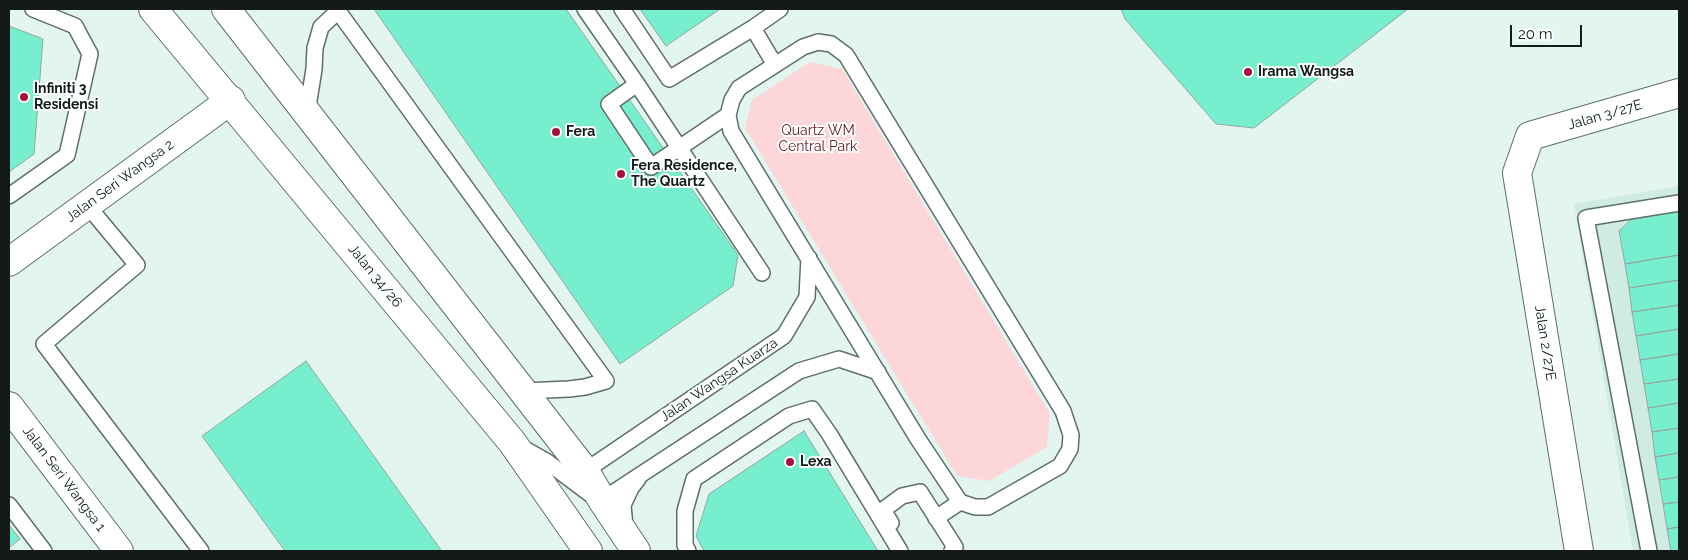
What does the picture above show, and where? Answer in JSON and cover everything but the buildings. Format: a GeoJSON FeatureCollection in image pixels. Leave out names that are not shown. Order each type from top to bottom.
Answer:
{"type":"FeatureCollection","features":[{"type":"Feature","properties":{"kind":"main road","name":"Jalan 34/26"},"geometry":{"type":"LineString","coordinates":[[153,9],[512,442],[588,551]]}},
{"type":"Feature","properties":{"kind":"main road"},"geometry":{"type":"LineString","coordinates":[[226,9],[585,471],[631,544]]}},
{"type":"Feature","properties":{"kind":"main road","name":"Jalan 3/27E"},"geometry":{"type":"LineString","coordinates":[[1530,136],[1679,93]]}},
{"type":"Feature","properties":{"kind":"main road","name":"Jalan Seri Wangsa 2"},"geometry":{"type":"LineString","coordinates":[[9,262],[230,100]]}},
{"type":"Feature","properties":{"kind":"main road","name":"Jalan 2/27E"},"geometry":{"type":"LineString","coordinates":[[1530,136],[1517,173],[1579,551]]}},
{"type":"Feature","properties":{"kind":"main road","name":"Jalan Seri Wangsa 1"},"geometry":{"type":"LineString","coordinates":[[9,406],[119,551]]}},
{"type":"Feature","properties":{"kind":"lane"},"geometry":{"type":"LineString","coordinates":[[9,196],[67,155],[90,54],[75,26],[34,9]]}},
{"type":"Feature","properties":{"kind":"lane"},"geometry":{"type":"LineString","coordinates":[[585,9],[680,147],[762,273]]}},
{"type":"Feature","properties":{"kind":"lane"},"geometry":{"type":"LineString","coordinates":[[622,9],[669,79],[753,28],[780,9]]}},
{"type":"Feature","properties":{"kind":"lane"},"geometry":{"type":"LineString","coordinates":[[307,113],[314,69],[315,48],[322,27],[338,11],[606,381],[585,388],[523,391]]}},
{"type":"Feature","properties":{"kind":"lane"},"geometry":{"type":"LineString","coordinates":[[753,28],[774,65]]}},
{"type":"Feature","properties":{"kind":"lane"},"geometry":{"type":"LineString","coordinates":[[818,42],[830,44],[846,54],[1062,411],[1071,435],[1070,449],[1060,466],[988,506],[975,507],[960,502],[918,439],[732,131],[728,116],[732,100],[740,88],[803,47],[818,42]]}},
{"type":"Feature","properties":{"kind":"lane"},"geometry":{"type":"LineString","coordinates":[[637,84],[609,104],[651,167],[728,116]]}},
{"type":"Feature","properties":{"kind":"lane"},"geometry":{"type":"LineString","coordinates":[[1649,551],[1586,218],[1679,202]]}},
{"type":"Feature","properties":{"kind":"lane"},"geometry":{"type":"LineString","coordinates":[[86,205],[137,265],[44,344],[201,551]]}},
{"type":"Feature","properties":{"kind":"lane","name":"Jalan Wangsa Kuarza"},"geometry":{"type":"LineString","coordinates":[[585,471],[784,336],[807,297],[809,258]]}},
{"type":"Feature","properties":{"kind":"lane"},"geometry":{"type":"LineString","coordinates":[[512,442],[546,461],[577,485],[602,500],[799,371],[839,359],[878,372]]}},
{"type":"Feature","properties":{"kind":"lane"},"geometry":{"type":"LineString","coordinates":[[685,549],[685,511],[694,478],[789,416],[812,409],[900,551]]}},
{"type":"Feature","properties":{"kind":"lane"},"geometry":{"type":"LineString","coordinates":[[631,544],[623,505],[631,488],[642,474]]}},
{"type":"Feature","properties":{"kind":"lane"},"geometry":{"type":"LineString","coordinates":[[908,551],[883,510],[902,496],[920,492],[955,547],[952,551]]}},
{"type":"Feature","properties":{"kind":"lane"},"geometry":{"type":"LineString","coordinates":[[936,518],[960,502]]}},
{"type":"Feature","properties":{"kind":"lane"},"geometry":{"type":"LineString","coordinates":[[9,504],[44,551]]}},
{"type":"Feature","properties":{"kind":"shaded area"},"geometry":{"type":"Polygon","coordinates":[[[1679,186],[1679,551],[1633,551],[1574,204],[1679,186]]]}},
{"type":"Feature","properties":{"kind":"green space","name":"Quartz WM Central Park"},"geometry":{"type":"Polygon","coordinates":[[[810,62],[842,69],[1050,414],[1047,447],[989,481],[957,476],[745,128],[752,100],[810,62]]]}},
{"type":"Feature","properties":{"kind":"place","name":"Irama Wangsa"},"geometry":{"type":"Point","coordinates":[1248,72]}},
{"type":"Feature","properties":{"kind":"place","name":"Infiniti 3 Residensi"},"geometry":{"type":"Point","coordinates":[24,97]}},
{"type":"Feature","properties":{"kind":"place","name":"Fera"},"geometry":{"type":"Point","coordinates":[556,132]}},
{"type":"Feature","properties":{"kind":"place","name":"Fera Residence, The Quartz"},"geometry":{"type":"Point","coordinates":[621,174]}},
{"type":"Feature","properties":{"kind":"place","name":"Lexa"},"geometry":{"type":"Point","coordinates":[790,462]}}]}
